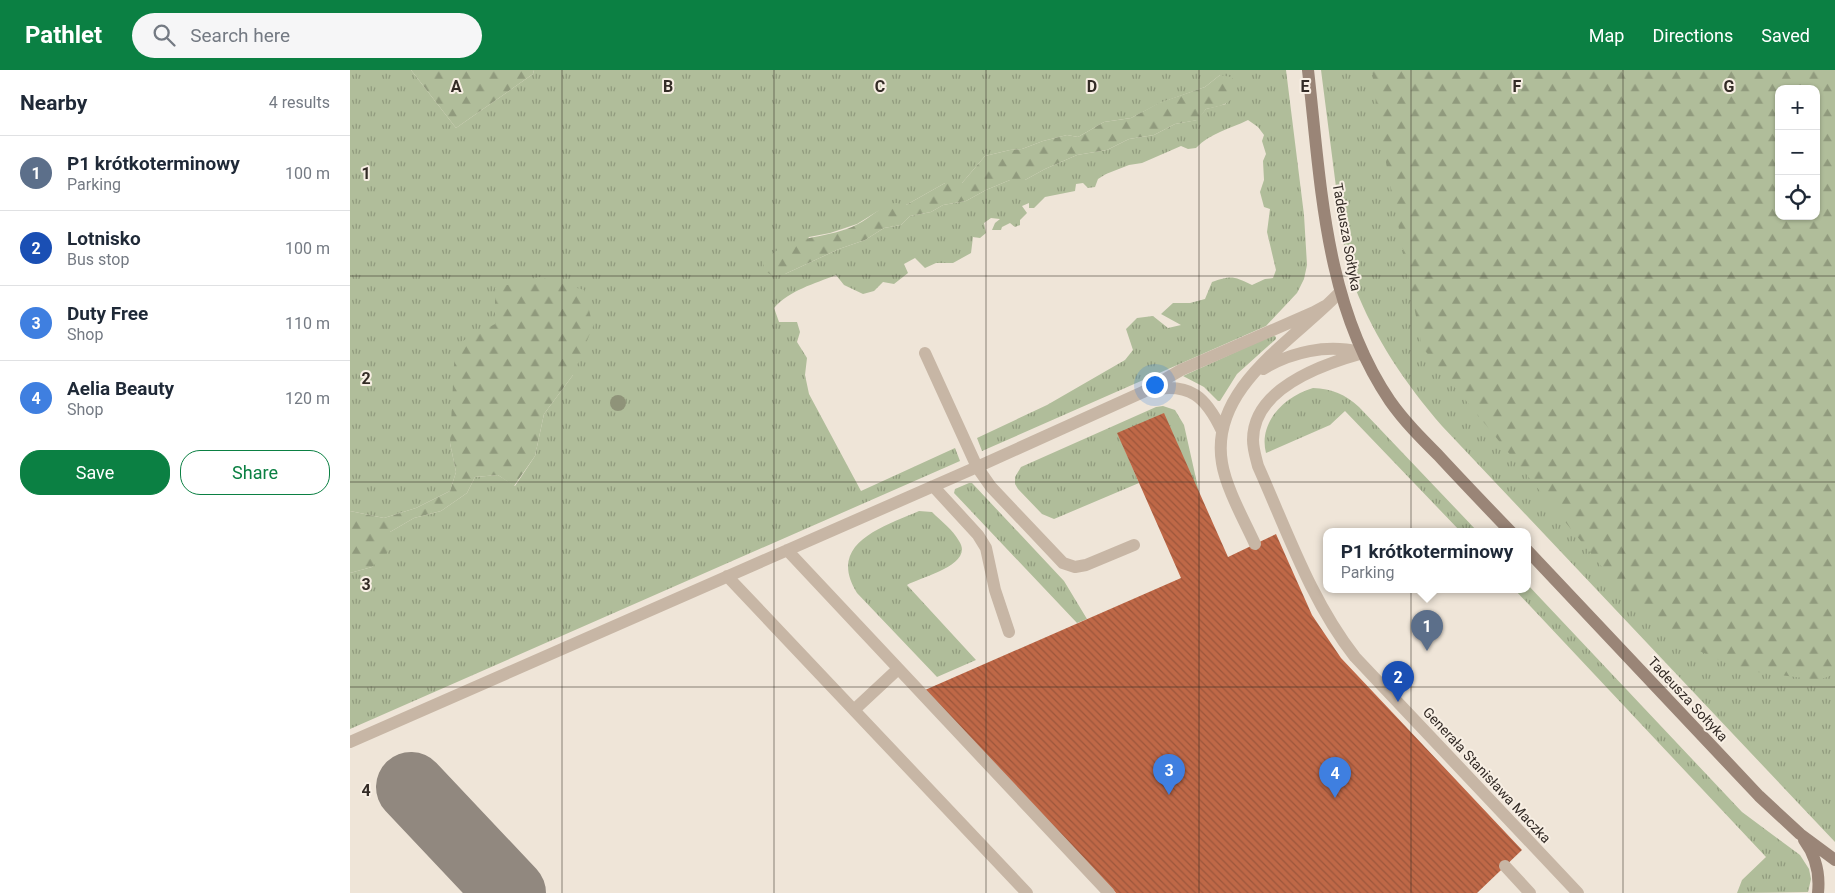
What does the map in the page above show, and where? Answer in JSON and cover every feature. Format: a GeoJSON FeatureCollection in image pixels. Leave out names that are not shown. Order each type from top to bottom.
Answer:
{"type":"FeatureCollection","features":[{"type":"Feature","properties":{"kind":"street","name":"Tadeusza Sołtyka"},"geometry":{"type":"LineString","coordinates":[[1308,70],[1327,224],[1340,292],[1363,353],[1376,379],[1408,424],[1507,528]]}},
{"type":"Feature","properties":{"kind":"street","name":"Tadeusza Sołtyka"},"geometry":{"type":"LineString","coordinates":[[1531,554],[1759,796],[1800,834],[1835,860]]}},
{"type":"Feature","properties":{"kind":"street"},"geometry":{"type":"LineString","coordinates":[[1800,834],[1814,858],[1818,874],[1818,893]]}},
{"type":"Feature","properties":{"kind":"lane"},"geometry":{"type":"LineString","coordinates":[[1255,544],[1227,482],[1222,464],[1220,448],[1222,431],[1230,406],[1236,395],[1255,373],[1287,340],[1313,319],[1340,292]]}},
{"type":"Feature","properties":{"kind":"lane"},"geometry":{"type":"LineString","coordinates":[[350,742],[977,467],[1143,392],[1181,370],[1325,306]]}},
{"type":"Feature","properties":{"kind":"lane"},"geometry":{"type":"LineString","coordinates":[[1255,373],[1282,360],[1321,349],[1337,348],[1363,353]]}},
{"type":"Feature","properties":{"kind":"lane"},"geometry":{"type":"LineString","coordinates":[[925,353],[977,467],[991,487],[1063,563],[1075,567],[1086,565],[1134,545]]}},
{"type":"Feature","properties":{"kind":"lane","name":"Generała Stanisława Maczka"},"geometry":{"type":"LineString","coordinates":[[1363,353],[1316,368],[1297,378],[1271,399],[1261,412],[1253,439],[1254,453],[1258,466],[1319,602],[1342,639],[1356,657],[1578,893]]}},
{"type":"Feature","properties":{"kind":"lane"},"geometry":{"type":"LineString","coordinates":[[1143,392],[1163,388],[1185,390],[1195,394],[1213,413],[1222,431]]}},
{"type":"Feature","properties":{"kind":"lane"},"geometry":{"type":"LineString","coordinates":[[933,486],[978,534],[986,548],[995,590],[1009,632]]}},
{"type":"Feature","properties":{"kind":"lane"},"geometry":{"type":"LineString","coordinates":[[787,550],[1109,893]]}},
{"type":"Feature","properties":{"kind":"lane"},"geometry":{"type":"LineString","coordinates":[[727,576],[1027,893]]}},
{"type":"Feature","properties":{"kind":"lane"},"geometry":{"type":"LineString","coordinates":[[854,710],[898,669]]}},
{"type":"Feature","properties":{"kind":"lane"},"geometry":{"type":"LineString","coordinates":[[1505,866],[1530,893]]}},
{"type":"Feature","properties":{"kind":"green space"},"geometry":{"type":"Polygon","coordinates":[[[350,70],[411,70],[456,128],[533,74],[534,70],[1286,70],[1304,215],[1307,265],[1304,279],[1297,293],[1266,326],[982,451],[977,438],[1047,405],[1125,360],[1133,350],[1126,329],[1137,318],[1153,316],[1168,328],[1181,325],[1161,314],[1173,303],[1190,303],[1205,299],[1212,282],[1224,278],[1232,278],[1252,285],[1265,279],[1273,278],[1276,270],[1267,232],[1270,209],[1264,207],[1260,192],[1264,180],[1263,161],[1266,154],[1262,141],[1264,135],[1258,127],[1248,120],[1214,135],[1196,148],[1188,149],[1181,146],[1142,163],[1129,165],[1106,174],[1098,179],[1095,187],[1088,188],[1083,183],[1076,184],[1075,191],[1045,197],[1034,208],[1029,208],[1029,203],[1022,206],[1027,213],[1020,220],[1020,225],[1015,227],[1010,223],[1002,227],[1001,230],[992,230],[995,223],[1000,219],[991,218],[984,223],[986,233],[980,238],[973,237],[971,253],[953,263],[936,263],[925,268],[915,258],[904,264],[908,273],[894,284],[883,282],[874,291],[863,294],[844,285],[836,275],[803,288],[787,297],[774,308],[779,322],[797,322],[800,332],[797,342],[807,358],[805,375],[809,394],[861,491],[955,448],[960,461],[350,729],[350,573],[372,567],[390,532],[414,518],[441,511],[467,493],[475,477],[498,475],[515,486],[535,456],[544,414],[573,375],[495,324],[450,443],[456,472],[450,491],[416,508],[384,518],[350,511],[350,70]],[[1220,75],[1205,87],[1160,103],[1131,118],[1104,122],[1078,137],[1067,135],[1022,149],[985,156],[962,183],[945,183],[906,205],[878,211],[857,224],[830,233],[809,237],[785,274],[839,249],[865,240],[884,228],[901,225],[910,216],[931,212],[943,205],[966,201],[1010,180],[1025,180],[1077,155],[1107,150],[1129,139],[1154,135],[1175,124],[1197,120],[1206,109],[1226,104],[1220,75]]]}},
{"type":"Feature","properties":{"kind":"green space"},"geometry":{"type":"Polygon","coordinates":[[[411,70],[534,70],[533,74],[456,128],[411,70]]]}},
{"type":"Feature","properties":{"kind":"green space"},"geometry":{"type":"Polygon","coordinates":[[[1321,70],[1835,70],[1835,842],[1442,426],[1403,377],[1371,324],[1350,273],[1341,224],[1321,70]]]}},
{"type":"Feature","properties":{"kind":"green space"},"geometry":{"type":"Polygon","coordinates":[[[1372,70],[1835,70],[1835,674],[1819,680],[1742,670],[1668,637],[1616,584],[1422,347],[1382,142],[1372,70]]]}},
{"type":"Feature","properties":{"kind":"green space"},"geometry":{"type":"Polygon","coordinates":[[[1220,75],[1231,77],[1238,84],[1236,91],[1227,103],[1206,109],[1198,120],[1175,124],[1154,135],[1129,139],[1107,150],[1077,155],[1025,180],[1010,180],[966,201],[943,205],[931,212],[910,216],[901,225],[884,228],[865,240],[839,249],[785,274],[773,276],[765,271],[763,262],[774,252],[797,241],[846,229],[858,224],[885,206],[895,203],[906,205],[945,183],[962,183],[985,156],[1022,149],[1067,135],[1078,137],[1104,122],[1131,118],[1159,103],[1205,87],[1220,75]]]}},
{"type":"Feature","properties":{"kind":"green space"},"geometry":{"type":"Polygon","coordinates":[[[539,277],[584,290],[593,326],[573,375],[544,414],[535,456],[514,486],[498,475],[475,477],[467,493],[441,511],[414,518],[390,532],[392,548],[372,567],[350,573],[350,511],[384,518],[416,508],[450,491],[456,472],[450,443],[455,345],[495,324],[495,288],[539,277]]]}},
{"type":"Feature","properties":{"kind":"green space"},"geometry":{"type":"Polygon","coordinates":[[[1273,335],[1276,339],[1237,374],[1220,401],[1204,387],[1183,376],[1273,335]]]}},
{"type":"Feature","properties":{"kind":"green space"},"geometry":{"type":"Polygon","coordinates":[[[1313,388],[1338,393],[1349,399],[1359,407],[1474,528],[1457,528],[1345,411],[1330,425],[1266,453],[1266,431],[1270,421],[1284,404],[1313,388]]]}},
{"type":"Feature","properties":{"kind":"green space"},"geometry":{"type":"Polygon","coordinates":[[[1163,406],[1175,410],[1184,425],[1199,492],[1118,434],[1139,483],[1054,519],[1042,514],[1015,484],[1015,477],[1021,467],[1156,407],[1163,406]]]}},
{"type":"Feature","properties":{"kind":"green space"},"geometry":{"type":"Polygon","coordinates":[[[972,483],[1064,581],[1087,619],[1077,623],[954,493],[955,489],[972,483]]]}},
{"type":"Feature","properties":{"kind":"green space"},"geometry":{"type":"Polygon","coordinates":[[[919,511],[932,512],[954,533],[962,549],[960,557],[944,569],[907,585],[976,660],[937,677],[857,593],[849,576],[849,561],[854,549],[863,539],[875,531],[919,511]]]}},
{"type":"Feature","properties":{"kind":"green space"},"geometry":{"type":"Polygon","coordinates":[[[1531,588],[1742,812],[1800,855],[1809,869],[1811,879],[1808,892],[1737,893],[1742,880],[1766,857],[1518,593],[1531,593],[1531,588]]]}},
{"type":"Feature","properties":{"kind":"building"},"geometry":{"type":"Polygon","coordinates":[[[1164,413],[1228,557],[1276,534],[1312,615],[1341,658],[1522,850],[1477,893],[1116,893],[925,690],[1181,578],[1117,433],[1164,413]]]}},
{"type":"Feature","properties":{"kind":"taxiway"},"geometry":{"type":"LineString","coordinates":[[411,787],[511,893]]}},
{"type":"Feature","properties":{"kind":"place","name":"P1 krótkoterminowy"},"geometry":{"type":"Point","coordinates":[1427,651]}},
{"type":"Feature","properties":{"kind":"place","name":"Lotnisko"},"geometry":{"type":"Point","coordinates":[1398,702]}},
{"type":"Feature","properties":{"kind":"place","name":"Duty Free"},"geometry":{"type":"Point","coordinates":[1169,795]}},
{"type":"Feature","properties":{"kind":"place","name":"Aelia Beauty"},"geometry":{"type":"Point","coordinates":[1335,798]}}]}
